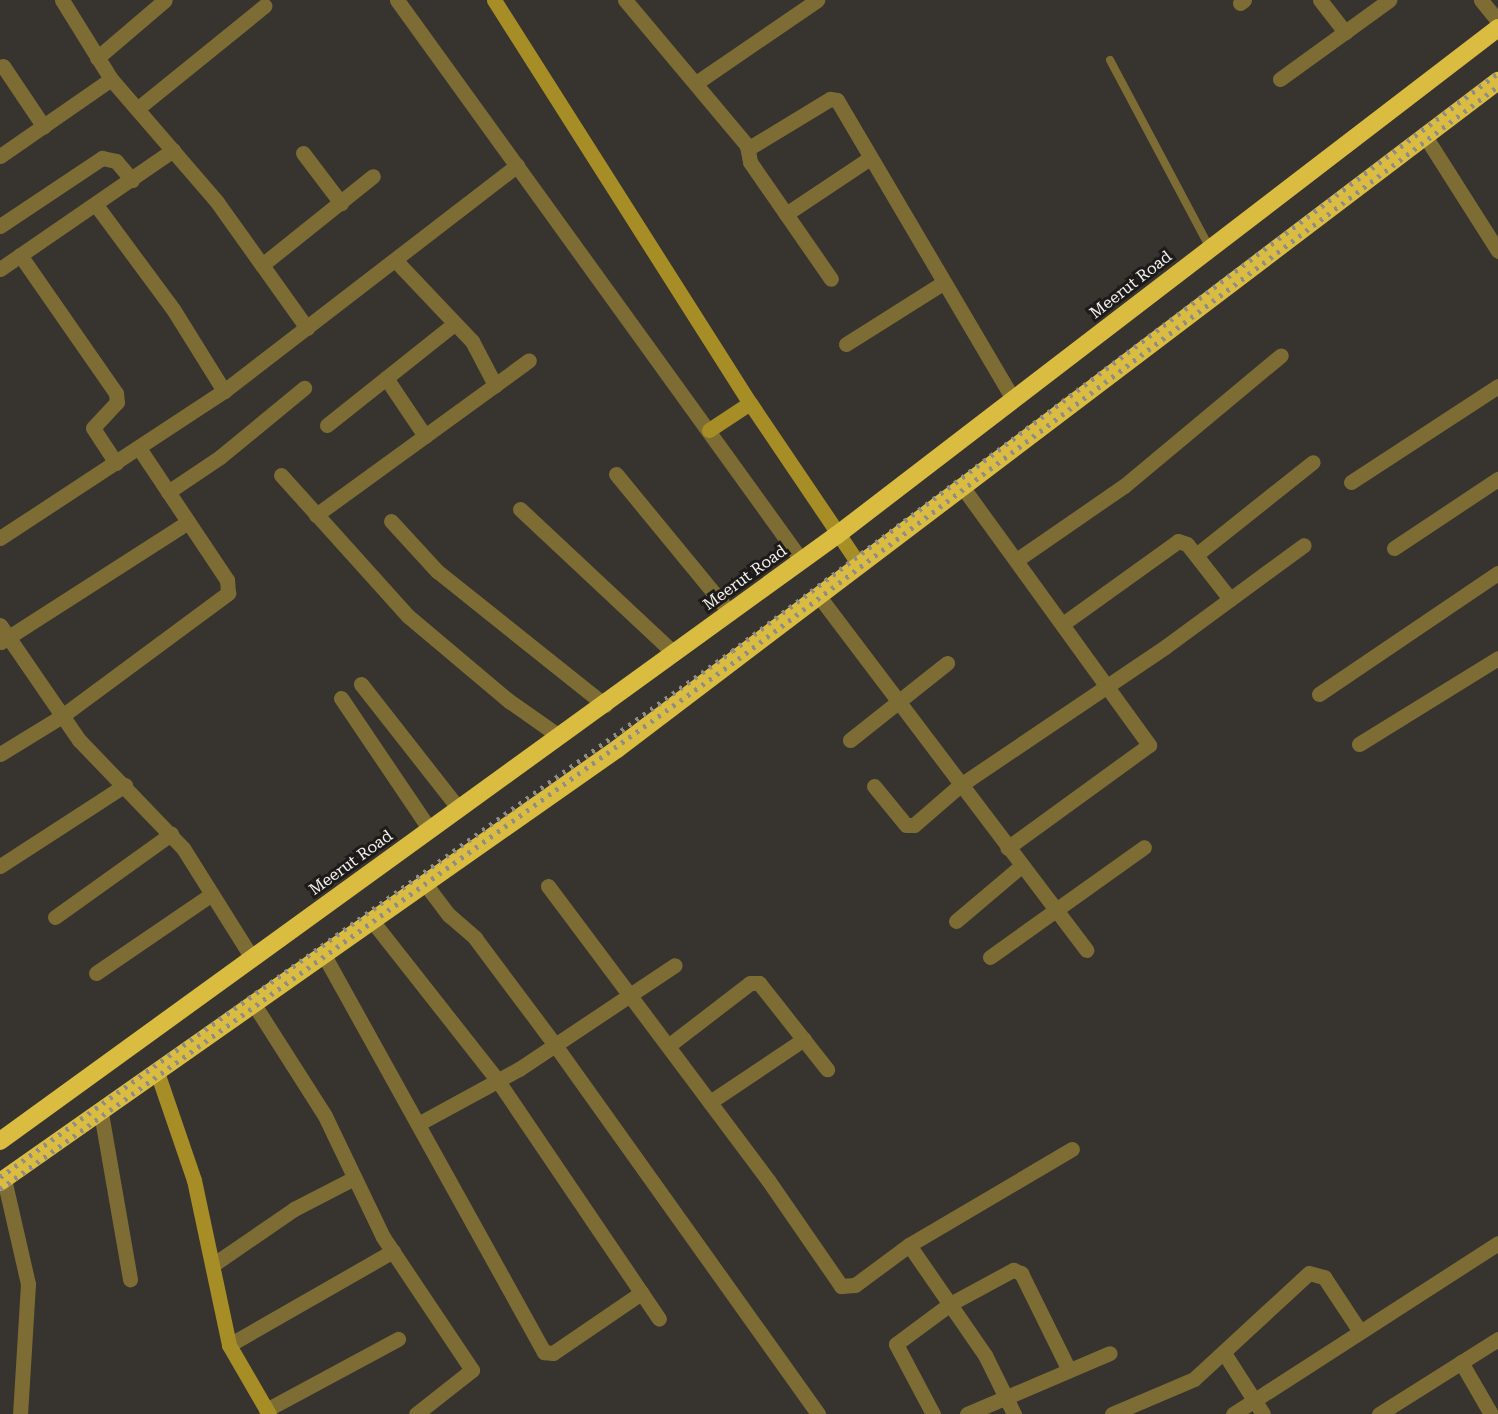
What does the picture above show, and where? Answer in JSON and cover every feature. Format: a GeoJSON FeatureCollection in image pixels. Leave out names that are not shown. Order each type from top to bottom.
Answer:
{"type":"FeatureCollection","features":[{"type":"Feature","properties":{"kind":"highway","name":"Meerut Road"},"geometry":{"type":"LineString","coordinates":[[1,1137],[605,705],[802,561],[1498,28]]}},
{"type":"Feature","properties":{"kind":"highway"},"geometry":{"type":"LineString","coordinates":[[2,1180],[158,1075],[618,749],[858,563],[1498,81]]}},
{"type":"Feature","properties":{"kind":"street"},"geometry":{"type":"LineString","coordinates":[[62,0],[111,79],[173,150],[262,265],[307,328]]}},
{"type":"Feature","properties":{"kind":"street"},"geometry":{"type":"LineString","coordinates":[[97,58],[165,0]]}},
{"type":"Feature","properties":{"kind":"street"},"geometry":{"type":"LineString","coordinates":[[397,0],[802,561]]}},
{"type":"Feature","properties":{"kind":"street"},"geometry":{"type":"LineString","coordinates":[[495,0],[750,403],[858,563]]}},
{"type":"Feature","properties":{"kind":"street"},"geometry":{"type":"LineString","coordinates":[[625,0],[747,146],[750,162],[831,279]]}},
{"type":"Feature","properties":{"kind":"street"},"geometry":{"type":"LineString","coordinates":[[696,83],[817,0]]}},
{"type":"Feature","properties":{"kind":"street"},"geometry":{"type":"LineString","coordinates":[[1320,0],[1345,32]]}},
{"type":"Feature","properties":{"kind":"street"},"geometry":{"type":"LineString","coordinates":[[1280,79],[1389,0]]}},
{"type":"Feature","properties":{"kind":"street"},"geometry":{"type":"LineString","coordinates":[[1481,0],[1498,21]]}},
{"type":"Feature","properties":{"kind":"street"},"geometry":{"type":"LineString","coordinates":[[137,109],[264,6]]}},
{"type":"Feature","properties":{"kind":"street"},"geometry":{"type":"LineString","coordinates":[[3,66],[44,127]]}},
{"type":"Feature","properties":{"kind":"street"},"geometry":{"type":"LineString","coordinates":[[0,156],[111,79]]}},
{"type":"Feature","properties":{"kind":"street"},"geometry":{"type":"LineString","coordinates":[[747,146],[754,148],[834,98],[1014,400]]}},
{"type":"Feature","properties":{"kind":"street"},"geometry":{"type":"LineString","coordinates":[[1425,136],[1498,251]]}},
{"type":"Feature","properties":{"kind":"street"},"geometry":{"type":"LineString","coordinates":[[0,269],[173,150]]}},
{"type":"Feature","properties":{"kind":"street"},"geometry":{"type":"LineString","coordinates":[[303,153],[341,203]]}},
{"type":"Feature","properties":{"kind":"street"},"geometry":{"type":"LineString","coordinates":[[0,226],[102,158],[116,161],[132,180]]}},
{"type":"Feature","properties":{"kind":"street"},"geometry":{"type":"LineString","coordinates":[[786,214],[870,158]]}},
{"type":"Feature","properties":{"kind":"street"},"geometry":{"type":"LineString","coordinates":[[0,538],[224,391],[517,165]]}},
{"type":"Feature","properties":{"kind":"street"},"geometry":{"type":"LineString","coordinates":[[262,265],[373,176]]}},
{"type":"Feature","properties":{"kind":"street"},"geometry":{"type":"LineString","coordinates":[[96,205],[169,302],[224,391]]}},
{"type":"Feature","properties":{"kind":"street"},"geometry":{"type":"LineString","coordinates":[[20,255],[116,393],[117,402],[93,428],[116,462]]}},
{"type":"Feature","properties":{"kind":"street"},"geometry":{"type":"LineString","coordinates":[[395,260],[472,341],[495,385]]}},
{"type":"Feature","properties":{"kind":"street"},"geometry":{"type":"LineString","coordinates":[[846,344],[943,283]]}},
{"type":"Feature","properties":{"kind":"street"},"geometry":{"type":"LineString","coordinates":[[327,425],[454,324]]}},
{"type":"Feature","properties":{"kind":"street"},"geometry":{"type":"LineString","coordinates":[[1018,560],[1124,486],[1281,355]]}},
{"type":"Feature","properties":{"kind":"street"},"geometry":{"type":"LineString","coordinates":[[316,515],[529,360]]}},
{"type":"Feature","properties":{"kind":"street"},"geometry":{"type":"LineString","coordinates":[[386,378],[425,436]]}},
{"type":"Feature","properties":{"kind":"street"},"geometry":{"type":"LineString","coordinates":[[1351,482],[1498,386]]}},
{"type":"Feature","properties":{"kind":"street"},"geometry":{"type":"LineString","coordinates":[[168,492],[220,457],[304,388]]}},
{"type":"Feature","properties":{"kind":"street"},"geometry":{"type":"LineString","coordinates":[[709,430],[750,403]]}},
{"type":"Feature","properties":{"kind":"street"},"geometry":{"type":"LineString","coordinates":[[0,754],[62,717],[228,593],[227,580],[139,448]]}},
{"type":"Feature","properties":{"kind":"street"},"geometry":{"type":"LineString","coordinates":[[1196,555],[1312,462]]}},
{"type":"Feature","properties":{"kind":"street"},"geometry":{"type":"LineString","coordinates":[[616,474],[730,613]]}},
{"type":"Feature","properties":{"kind":"street"},"geometry":{"type":"LineString","coordinates":[[281,475],[408,616],[509,702],[560,736]]}},
{"type":"Feature","properties":{"kind":"street"},"geometry":{"type":"LineString","coordinates":[[1394,548],[1498,478]]}},
{"type":"Feature","properties":{"kind":"street"},"geometry":{"type":"LineString","coordinates":[[962,485],[1064,623],[1147,741],[1147,750],[1007,848]]}},
{"type":"Feature","properties":{"kind":"street"},"geometry":{"type":"LineString","coordinates":[[520,509],[674,653]]}},
{"type":"Feature","properties":{"kind":"street"},"geometry":{"type":"LineString","coordinates":[[392,521],[437,571],[605,705]]}},
{"type":"Feature","properties":{"kind":"street"},"geometry":{"type":"LineString","coordinates":[[188,522],[2,635],[62,717],[171,834],[252,958]]}},
{"type":"Feature","properties":{"kind":"street"},"geometry":{"type":"LineString","coordinates":[[1064,623],[1178,542],[1186,543],[1230,599]]}},
{"type":"Feature","properties":{"kind":"street"},"geometry":{"type":"LineString","coordinates":[[874,786],[910,827],[959,786],[1230,599],[1304,544]]}},
{"type":"Feature","properties":{"kind":"street"},"geometry":{"type":"LineString","coordinates":[[1319,694],[1498,573]]}},
{"type":"Feature","properties":{"kind":"street"},"geometry":{"type":"LineString","coordinates":[[818,595],[896,704],[1086,950]]}},
{"type":"Feature","properties":{"kind":"street"},"geometry":{"type":"LineString","coordinates":[[1359,744],[1498,658]]}},
{"type":"Feature","properties":{"kind":"street"},"geometry":{"type":"LineString","coordinates":[[850,740],[946,663]]}},
{"type":"Feature","properties":{"kind":"street"},"geometry":{"type":"LineString","coordinates":[[361,684],[459,809]]}},
{"type":"Feature","properties":{"kind":"street"},"geometry":{"type":"LineString","coordinates":[[341,698],[430,830]]}},
{"type":"Feature","properties":{"kind":"street"},"geometry":{"type":"LineString","coordinates":[[0,866],[125,785]]}},
{"type":"Feature","properties":{"kind":"street"},"geometry":{"type":"LineString","coordinates":[[55,917],[171,834]]}},
{"type":"Feature","properties":{"kind":"street"},"geometry":{"type":"LineString","coordinates":[[990,957],[1054,909],[1144,847]]}},
{"type":"Feature","properties":{"kind":"street"},"geometry":{"type":"LineString","coordinates":[[956,921],[1021,866]]}},
{"type":"Feature","properties":{"kind":"street"},"geometry":{"type":"LineString","coordinates":[[426,885],[449,915],[475,938],[555,1045],[818,1414]]}},
{"type":"Feature","properties":{"kind":"street"},"geometry":{"type":"LineString","coordinates":[[548,886],[710,1102],[841,1286],[855,1285],[909,1245],[1071,1149]]}},
{"type":"Feature","properties":{"kind":"street"},"geometry":{"type":"LineString","coordinates":[[96,973],[212,894]]}},
{"type":"Feature","properties":{"kind":"street"},"geometry":{"type":"LineString","coordinates":[[373,922],[498,1081],[659,1319]]}},
{"type":"Feature","properties":{"kind":"street"},"geometry":{"type":"LineString","coordinates":[[325,957],[544,1352],[553,1353],[641,1293]]}},
{"type":"Feature","properties":{"kind":"street"},"geometry":{"type":"LineString","coordinates":[[417,1124],[498,1081],[675,965]]}},
{"type":"Feature","properties":{"kind":"street"},"geometry":{"type":"LineString","coordinates":[[668,1046],[755,983],[763,986],[826,1069]]}},
{"type":"Feature","properties":{"kind":"street"},"geometry":{"type":"LineString","coordinates":[[255,1006],[319,1104],[354,1178],[393,1251],[472,1371],[416,1414]]}},
{"type":"Feature","properties":{"kind":"street"},"geometry":{"type":"LineString","coordinates":[[710,1102],[804,1039]]}},
{"type":"Feature","properties":{"kind":"street"},"geometry":{"type":"LineString","coordinates":[[158,1075],[190,1170],[214,1264],[230,1345],[268,1412],[398,1339]]}},
{"type":"Feature","properties":{"kind":"street"},"geometry":{"type":"LineString","coordinates":[[101,1113],[130,1280]]}},
{"type":"Feature","properties":{"kind":"street"},"geometry":{"type":"LineString","coordinates":[[214,1264],[294,1209],[354,1178]]}},
{"type":"Feature","properties":{"kind":"street"},"geometry":{"type":"LineString","coordinates":[[2,1180],[27,1284],[20,1414]]}},
{"type":"Feature","properties":{"kind":"street"},"geometry":{"type":"LineString","coordinates":[[1233,1414],[1359,1330],[1498,1243]]}},
{"type":"Feature","properties":{"kind":"street"},"geometry":{"type":"LineString","coordinates":[[909,1245],[950,1304],[1007,1397],[1014,1414]]}},
{"type":"Feature","properties":{"kind":"street"},"geometry":{"type":"LineString","coordinates":[[230,1345],[306,1297],[393,1251]]}},
{"type":"Feature","properties":{"kind":"street"},"geometry":{"type":"LineString","coordinates":[[933,1414],[896,1344],[950,1304],[1018,1270],[1069,1370]]}},
{"type":"Feature","properties":{"kind":"street"},"geometry":{"type":"LineString","coordinates":[[1112,1414],[1178,1388],[1224,1353],[1316,1271],[1359,1330]]}},
{"type":"Feature","properties":{"kind":"street"},"geometry":{"type":"LineString","coordinates":[[1378,1414],[1498,1339]]}},
{"type":"Feature","properties":{"kind":"street"},"geometry":{"type":"LineString","coordinates":[[968,1414],[1110,1353]]}},
{"type":"Feature","properties":{"kind":"street"},"geometry":{"type":"LineString","coordinates":[[1224,1353],[1263,1414]]}},
{"type":"Feature","properties":{"kind":"street"},"geometry":{"type":"LineString","coordinates":[[1461,1362],[1491,1411]]}},
{"type":"Feature","properties":{"kind":"lane"},"geometry":{"type":"LineString","coordinates":[[1110,60],[1210,248]]}},
{"type":"Feature","properties":{"kind":"railway"},"geometry":{"type":"LineString","coordinates":[[0,1177],[732,651],[1498,73]]}},
{"type":"Feature","properties":{"kind":"railway"},"geometry":{"type":"LineString","coordinates":[[0,1189],[738,659],[1498,86]]}}]}
